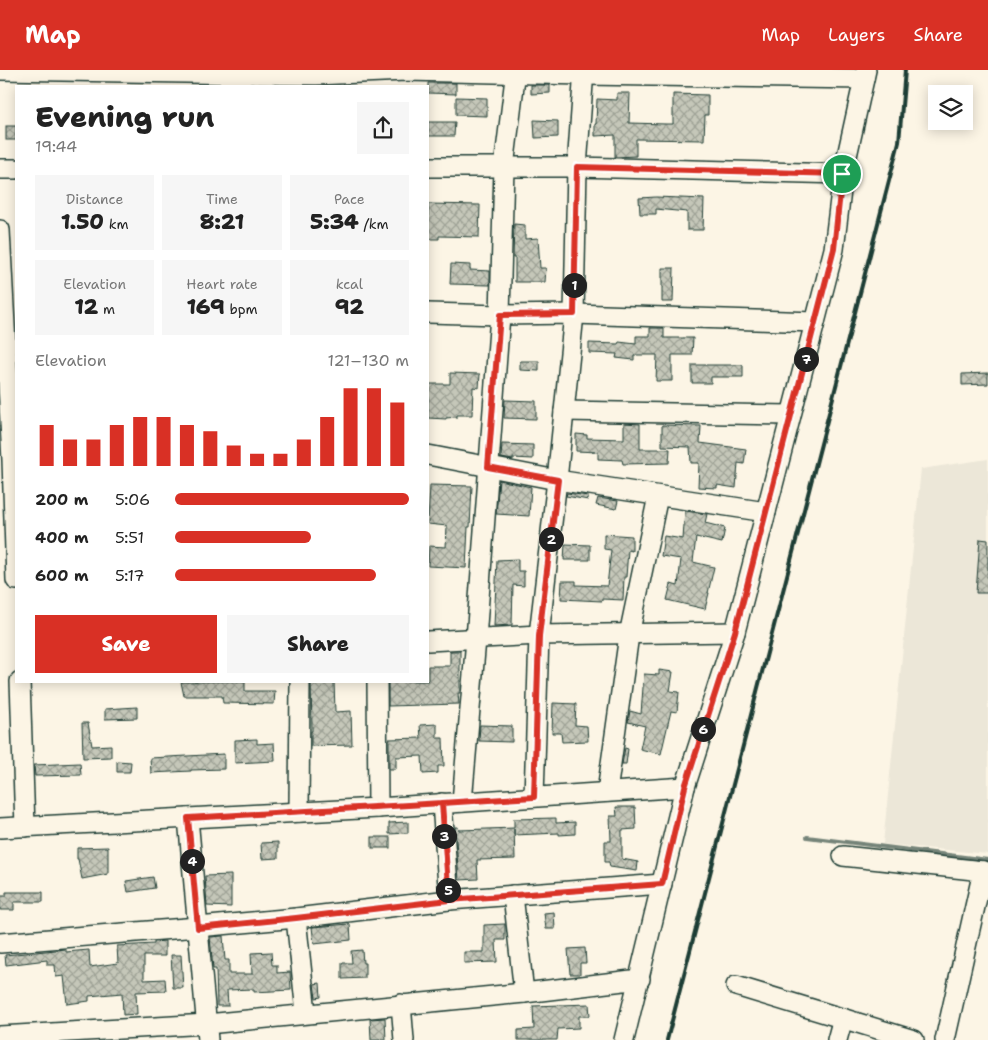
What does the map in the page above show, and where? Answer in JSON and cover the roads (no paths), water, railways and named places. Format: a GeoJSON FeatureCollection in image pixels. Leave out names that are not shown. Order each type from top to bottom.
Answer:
{"type":"FeatureCollection","features":[{"type":"Feature","properties":{"kind":"street"},"geometry":{"type":"LineString","coordinates":[[0,70],[316,77],[516,72],[865,74],[842,174],[834,249],[735,632],[685,787],[624,1040]]}},
{"type":"Feature","properties":{"kind":"street"},"geometry":{"type":"LineString","coordinates":[[462,802],[500,315],[504,167],[516,72]]}},
{"type":"Feature","properties":{"kind":"street"},"geometry":{"type":"LineString","coordinates":[[534,797],[539,636],[558,480],[574,314],[577,167],[584,73]]}},
{"type":"Feature","properties":{"kind":"street"},"geometry":{"type":"LineString","coordinates":[[429,168],[577,167],[842,174]]}},
{"type":"Feature","properties":{"kind":"street"},"geometry":{"type":"LineString","coordinates":[[0,169],[15,169]]}},
{"type":"Feature","properties":{"kind":"street"},"geometry":{"type":"LineString","coordinates":[[0,230],[13,397],[15,519]]}},
{"type":"Feature","properties":{"kind":"street"},"geometry":{"type":"LineString","coordinates":[[429,313],[574,314],[815,322]]}},
{"type":"Feature","properties":{"kind":"street"},"geometry":{"type":"LineString","coordinates":[[564,411],[791,415]]}},
{"type":"Feature","properties":{"kind":"street"},"geometry":{"type":"LineString","coordinates":[[429,455],[558,480],[766,512]]}},
{"type":"Feature","properties":{"kind":"street"},"geometry":{"type":"LineString","coordinates":[[607,792],[629,635],[658,496]]}},
{"type":"Feature","properties":{"kind":"street"},"geometry":{"type":"LineString","coordinates":[[429,642],[539,636],[735,632]]}},
{"type":"Feature","properties":{"kind":"street"},"geometry":{"type":"LineString","coordinates":[[20,683],[25,827]]}},
{"type":"Feature","properties":{"kind":"street"},"geometry":{"type":"LineString","coordinates":[[300,683],[300,812]]}},
{"type":"Feature","properties":{"kind":"street"},"geometry":{"type":"LineString","coordinates":[[377,683],[378,808]]}},
{"type":"Feature","properties":{"kind":"street"},"geometry":{"type":"LineString","coordinates":[[0,828],[378,808],[685,787]]}},
{"type":"Feature","properties":{"kind":"street"},"geometry":{"type":"LineString","coordinates":[[442,803],[449,900]]}},
{"type":"Feature","properties":{"kind":"street"},"geometry":{"type":"LineString","coordinates":[[188,818],[207,1032]]}},
{"type":"Feature","properties":{"kind":"street"},"geometry":{"type":"LineString","coordinates":[[843,856],[985,872],[944,1040]]}},
{"type":"Feature","properties":{"kind":"street"},"geometry":{"type":"LineString","coordinates":[[0,943],[198,928],[449,900],[662,884]]}},
{"type":"Feature","properties":{"kind":"street"},"geometry":{"type":"LineString","coordinates":[[513,895],[524,992]]}},
{"type":"Feature","properties":{"kind":"street"},"geometry":{"type":"LineString","coordinates":[[296,918],[306,1013]]}},
{"type":"Feature","properties":{"kind":"street"},"geometry":{"type":"LineString","coordinates":[[0,1036],[207,1032],[306,1013],[640,979]]}},
{"type":"Feature","properties":{"kind":"street"},"geometry":{"type":"LineString","coordinates":[[736,986],[914,1040]]}},
{"type":"Feature","properties":{"kind":"street"},"geometry":{"type":"LineString","coordinates":[[401,1004],[404,1040]]}},
{"type":"Feature","properties":{"kind":"street"},"geometry":{"type":"LineString","coordinates":[[837,1040],[843,1018]]}},
{"type":"Feature","properties":{"kind":"waterway"},"geometry":{"type":"LineString","coordinates":[[807,837],[988,860]]}},
{"type":"Feature","properties":{"kind":"railway"},"geometry":{"type":"LineString","coordinates":[[667,1040],[899,142],[905,70]]}}]}
